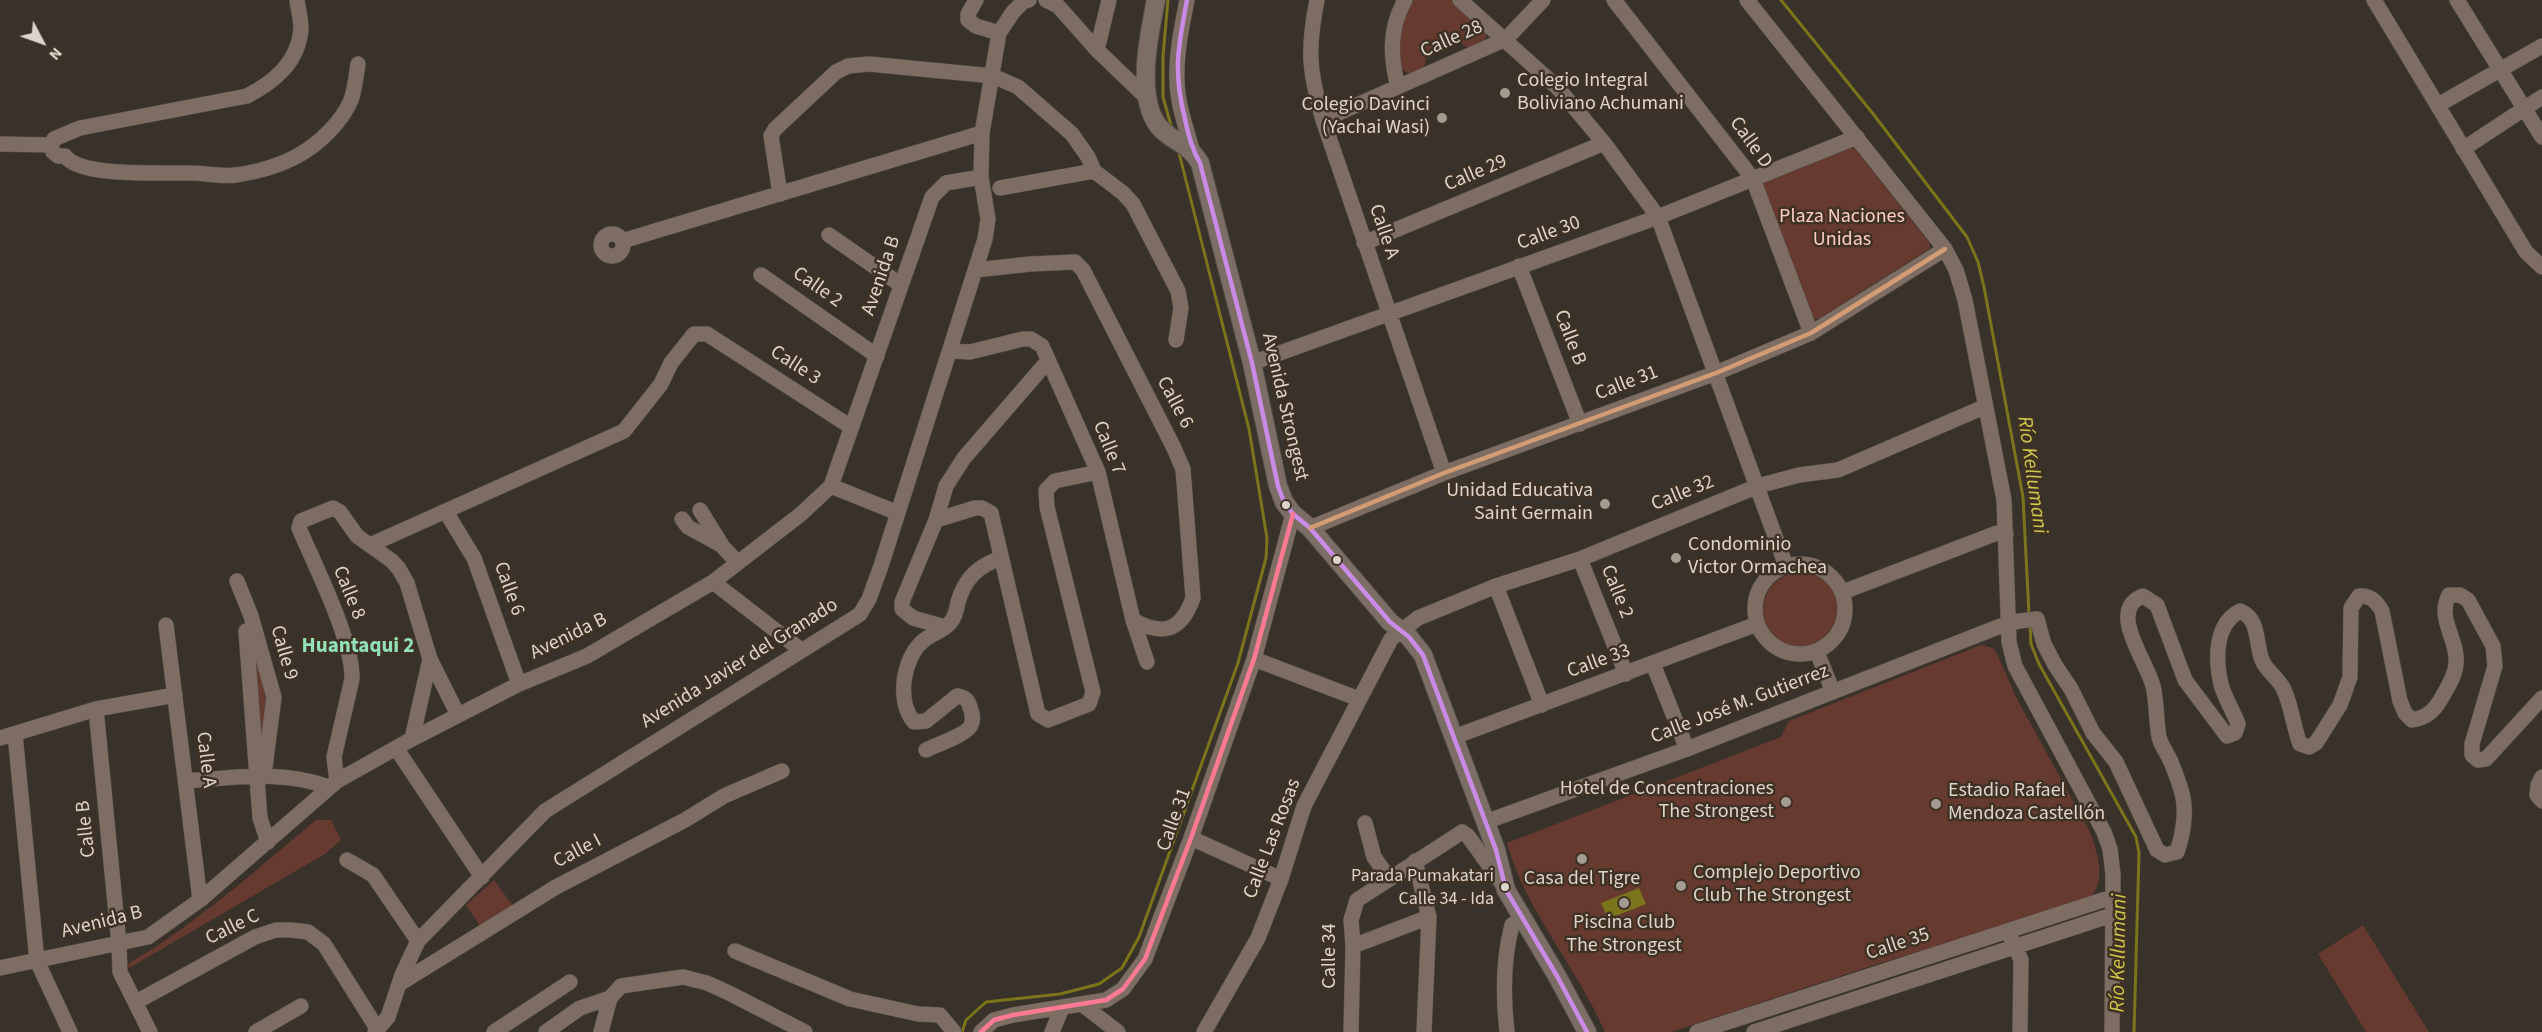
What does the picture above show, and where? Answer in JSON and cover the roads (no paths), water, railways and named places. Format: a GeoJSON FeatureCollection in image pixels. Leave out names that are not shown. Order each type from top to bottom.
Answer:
{"type":"FeatureCollection","features":[{"type":"Feature","properties":{"kind":"main road"},"geometry":{"type":"LineString","coordinates":[[1156,0],[1148,48],[1148,99],[1155,121],[1181,142]]}},
{"type":"Feature","properties":{"kind":"main road","name":"Avenida Strongest"},"geometry":{"type":"LineString","coordinates":[[1181,142],[1200,163],[1252,363],[1278,486],[1284,502],[1293,514],[1310,528],[1390,622],[1423,655],[1485,822],[1506,890],[1587,1032]]}},
{"type":"Feature","properties":{"kind":"street"},"geometry":{"type":"LineString","coordinates":[[0,144],[57,141],[80,128],[247,96],[266,86],[285,70],[296,49],[301,28],[297,0]]}},
{"type":"Feature","properties":{"kind":"street"},"geometry":{"type":"LineString","coordinates":[[976,0],[968,20],[976,26],[999,33]]}},
{"type":"Feature","properties":{"kind":"street","name":"Avenida Javier del Granado"},"geometry":{"type":"LineString","coordinates":[[377,1031],[388,1017],[399,984],[418,941],[528,827],[553,805],[854,618],[864,607],[873,591],[985,239],[988,219],[981,177],[982,133],[999,33],[1013,12],[1023,2],[1029,0]]}},
{"type":"Feature","properties":{"kind":"street"},"geometry":{"type":"LineString","coordinates":[[1046,0],[1058,6],[1097,50],[1148,99]]}},
{"type":"Feature","properties":{"kind":"street"},"geometry":{"type":"LineString","coordinates":[[1097,50],[1109,0]]}},
{"type":"Feature","properties":{"kind":"street","name":"Avenida Strongest"},"geometry":{"type":"LineString","coordinates":[[1181,142],[1176,79],[1179,40],[1187,0]]}},
{"type":"Feature","properties":{"kind":"street","name":"Calle A"},"geometry":{"type":"LineString","coordinates":[[1317,0],[1310,35],[1311,78],[1364,243],[1444,473]]}},
{"type":"Feature","properties":{"kind":"street","name":"Calle 28"},"geometry":{"type":"LineString","coordinates":[[1398,87],[1392,62],[1392,37],[1398,12],[1405,0]]}},
{"type":"Feature","properties":{"kind":"street"},"geometry":{"type":"LineString","coordinates":[[1460,0],[1557,87],[1604,143],[1658,217],[1786,566]]}},
{"type":"Feature","properties":{"kind":"street","name":"Calle 28"},"geometry":{"type":"LineString","coordinates":[[1323,120],[1506,39],[1543,0]]}},
{"type":"Feature","properties":{"kind":"street","name":"Calle D"},"geometry":{"type":"LineString","coordinates":[[1614,0],[1753,179],[1811,333]]}},
{"type":"Feature","properties":{"kind":"street"},"geometry":{"type":"LineString","coordinates":[[1748,0],[1945,249],[1956,270],[1963,291],[2004,500],[2014,623],[2014,666],[2104,832],[2110,849],[2112,1032]]}},
{"type":"Feature","properties":{"kind":"street"},"geometry":{"type":"LineString","coordinates":[[2374,0],[2526,252],[2542,267]]}},
{"type":"Feature","properties":{"kind":"street"},"geometry":{"type":"LineString","coordinates":[[2457,0],[2542,137]]}},
{"type":"Feature","properties":{"kind":"street"},"geometry":{"type":"LineString","coordinates":[[2438,105],[2542,46]]}},
{"type":"Feature","properties":{"kind":"street"},"geometry":{"type":"LineString","coordinates":[[57,141],[55,155],[65,156],[69,161],[79,165],[140,174],[189,173],[234,176],[274,166],[298,156],[326,134],[351,101],[358,64]]}},
{"type":"Feature","properties":{"kind":"street"},"geometry":{"type":"LineString","coordinates":[[780,194],[771,136],[775,129],[836,72],[848,66],[869,64],[993,76],[1018,87],[1072,134],[1089,157],[1094,171],[1124,193],[1133,204],[1178,291],[1181,308],[1176,340]]}},
{"type":"Feature","properties":{"kind":"street"},"geometry":{"type":"LineString","coordinates":[[2463,148],[2542,97]]}},
{"type":"Feature","properties":{"kind":"street"},"geometry":{"type":"LineString","coordinates":[[622,241],[982,133]]}},
{"type":"Feature","properties":{"kind":"street","name":"Calle 30"},"geometry":{"type":"LineString","coordinates":[[1252,363],[1658,217],[1857,137]]}},
{"type":"Feature","properties":{"kind":"street","name":"Calle 29"},"geometry":{"type":"LineString","coordinates":[[1364,243],[1604,143]]}},
{"type":"Feature","properties":{"kind":"street"},"geometry":{"type":"LineString","coordinates":[[1000,188],[1094,171]]}},
{"type":"Feature","properties":{"kind":"street","name":"Avenida B"},"geometry":{"type":"LineString","coordinates":[[0,968],[148,936],[200,900],[333,784],[412,739],[519,684],[587,656],[713,582],[801,514],[831,486],[929,204],[936,190],[946,183],[981,177]]}},
{"type":"Feature","properties":{"kind":"street"},"geometry":{"type":"LineString","coordinates":[[829,235],[901,285]]}},
{"type":"Feature","properties":{"kind":"street","name":"Calle 31"},"geometry":{"type":"LineString","coordinates":[[1310,528],[1444,473],[1716,373],[1811,333],[1945,249]]}},
{"type":"Feature","properties":{"kind":"street","name":"Calle 6"},"geometry":{"type":"LineString","coordinates":[[976,270],[1075,262],[1083,270],[1173,446],[1183,469],[1192,598],[1184,616],[1176,624],[1164,629],[1154,630],[1133,620]]}},
{"type":"Feature","properties":{"kind":"street","name":"Calle B"},"geometry":{"type":"LineString","coordinates":[[1519,266],[1580,424]]}},
{"type":"Feature","properties":{"kind":"street","name":"Calle 2"},"geometry":{"type":"LineString","coordinates":[[761,275],[878,356]]}},
{"type":"Feature","properties":{"kind":"street","name":"Calle 3"},"geometry":{"type":"LineString","coordinates":[[446,512],[624,431],[661,384],[671,363],[691,336],[696,333],[707,334],[851,427]]}},
{"type":"Feature","properties":{"kind":"street","name":"Calle 7"},"geometry":{"type":"LineString","coordinates":[[951,351],[970,352],[1008,341],[1031,339],[1042,346],[1047,362],[1098,472],[1133,620],[1146,662]]}},
{"type":"Feature","properties":{"kind":"street"},"geometry":{"type":"LineString","coordinates":[[945,627],[913,618],[902,609],[902,602],[936,520],[946,486],[964,458],[1047,362]]}},
{"type":"Feature","properties":{"kind":"street","name":"Calle 32"},"geometry":{"type":"LineString","coordinates":[[1400,630],[1418,618],[1496,586],[1580,559],[1758,486],[1799,475],[1838,470],[1984,407]]}},
{"type":"Feature","properties":{"kind":"street"},"geometry":{"type":"LineString","coordinates":[[936,520],[975,508],[991,513],[1038,714],[1048,720],[1089,704],[1093,692],[1047,507],[1046,490],[1055,481],[1098,472]]}},
{"type":"Feature","properties":{"kind":"street"},"geometry":{"type":"LineString","coordinates":[[831,486],[898,513]]}},
{"type":"Feature","properties":{"kind":"street","name":"Calle 8"},"geometry":{"type":"LineString","coordinates":[[333,784],[334,758],[352,679],[352,666],[346,644],[299,528],[301,521],[333,508],[340,512],[357,536],[370,545]]}},
{"type":"Feature","properties":{"kind":"street"},"geometry":{"type":"LineString","coordinates":[[700,510],[723,547],[738,563]]}},
{"type":"Feature","properties":{"kind":"street"},"geometry":{"type":"LineString","coordinates":[[370,545],[446,512]]}},
{"type":"Feature","properties":{"kind":"street","name":"Calle 6"},"geometry":{"type":"LineString","coordinates":[[446,512],[474,558],[519,684]]}},
{"type":"Feature","properties":{"kind":"street","name":"Calle 31"},"geometry":{"type":"LineString","coordinates":[[981,1032],[994,1020],[1013,1015],[1106,1000],[1123,989],[1145,959],[1191,838],[1254,659],[1293,514]]}},
{"type":"Feature","properties":{"kind":"street"},"geometry":{"type":"LineString","coordinates":[[682,519],[688,527],[723,547]]}},
{"type":"Feature","properties":{"kind":"street"},"geometry":{"type":"LineString","coordinates":[[1843,592],[1997,533],[2006,534]]}},
{"type":"Feature","properties":{"kind":"street"},"geometry":{"type":"LineString","coordinates":[[370,545],[392,561],[407,583],[430,659],[458,715]]}},
{"type":"Feature","properties":{"kind":"street"},"geometry":{"type":"LineString","coordinates":[[926,750],[967,731],[972,725],[973,717],[968,701],[957,696],[926,721],[914,722],[909,717],[904,695],[905,672],[918,646],[945,627],[955,615],[961,590],[970,575],[985,564],[1001,558]]}},
{"type":"Feature","properties":{"kind":"street","name":"Calle 2"},"geometry":{"type":"LineString","coordinates":[[1580,559],[1626,674]]}},
{"type":"Feature","properties":{"kind":"street"},"geometry":{"type":"LineString","coordinates":[[1801,564],[1815,566],[1828,573],[1843,592],[1846,609],[1844,623],[1838,635],[1817,652],[1802,655],[1788,653],[1774,647],[1764,637],[1757,624],[1755,610],[1757,596],[1769,578],[1786,566],[1801,564]]}},
{"type":"Feature","properties":{"kind":"street","name":"Calle 9"},"geometry":{"type":"LineString","coordinates":[[237,581],[251,616],[274,697],[260,775]]}},
{"type":"Feature","properties":{"kind":"street"},"geometry":{"type":"LineString","coordinates":[[713,582],[801,650]]}},
{"type":"Feature","properties":{"kind":"street"},"geometry":{"type":"LineString","coordinates":[[1496,586],[1542,705]]}},
{"type":"Feature","properties":{"kind":"street","name":"Calle José M. Gutierrez"},"geometry":{"type":"LineString","coordinates":[[1485,822],[1687,749],[2014,623],[2037,619],[2044,644],[2071,689],[2093,733],[2116,762],[2157,850],[2165,855],[2177,852],[2183,836],[2183,795],[2160,740],[2153,685],[2134,644],[2128,621],[2130,606],[2135,599],[2143,596],[2157,605],[2185,680],[2227,736],[2235,733],[2238,724],[2221,684],[2218,646],[2224,624],[2229,616],[2240,611],[2248,614],[2252,620],[2263,663],[2283,686],[2290,703],[2293,726],[2300,744],[2309,747],[2316,743],[2340,705],[2350,677],[2351,608],[2359,596],[2366,595],[2376,601],[2382,611],[2400,701],[2405,713],[2412,720],[2424,718],[2437,707],[2453,677],[2457,662],[2445,617],[2444,604],[2449,595],[2460,595],[2468,600],[2493,646],[2495,666],[2472,744],[2472,755],[2478,760],[2486,759],[2542,698]]}},
{"type":"Feature","properties":{"kind":"street","name":"Calle 33"},"geometry":{"type":"LineString","coordinates":[[1454,736],[1757,624]]}},
{"type":"Feature","properties":{"kind":"street","name":"Calle A"},"geometry":{"type":"LineString","coordinates":[[166,625],[200,900]]}},
{"type":"Feature","properties":{"kind":"street","name":"Calle Las Rosas"},"geometry":{"type":"LineString","coordinates":[[1204,1032],[1258,938],[1281,879],[1304,806],[1391,639],[1400,630]]}},
{"type":"Feature","properties":{"kind":"street"},"geometry":{"type":"LineString","coordinates":[[246,631],[260,775],[260,818],[268,842]]}},
{"type":"Feature","properties":{"kind":"street"},"geometry":{"type":"LineString","coordinates":[[1817,652],[1833,692]]}},
{"type":"Feature","properties":{"kind":"street"},"geometry":{"type":"LineString","coordinates":[[412,739],[430,659]]}},
{"type":"Feature","properties":{"kind":"street"},"geometry":{"type":"LineString","coordinates":[[1254,659],[1359,699]]}},
{"type":"Feature","properties":{"kind":"street"},"geometry":{"type":"LineString","coordinates":[[1653,664],[1687,749]]}},
{"type":"Feature","properties":{"kind":"street"},"geometry":{"type":"LineString","coordinates":[[70,1032],[37,961],[7,736],[96,710],[176,695]]}},
{"type":"Feature","properties":{"kind":"street","name":"Calle B"},"geometry":{"type":"LineString","coordinates":[[96,710],[120,972],[150,1032]]}},
{"type":"Feature","properties":{"kind":"street"},"geometry":{"type":"LineString","coordinates":[[396,748],[482,877]]}},
{"type":"Feature","properties":{"kind":"street","name":"Calle I"},"geometry":{"type":"LineString","coordinates":[[399,984],[556,887],[685,820],[724,796],[782,771]]}},
{"type":"Feature","properties":{"kind":"street"},"geometry":{"type":"LineString","coordinates":[[187,781],[260,775],[333,784]]}},
{"type":"Feature","properties":{"kind":"street"},"geometry":{"type":"LineString","coordinates":[[2542,777],[2537,795],[2542,801]]}},
{"type":"Feature","properties":{"kind":"street"},"geometry":{"type":"LineString","coordinates":[[1365,824],[1374,857],[1389,878]]}},
{"type":"Feature","properties":{"kind":"street","name":"Calle 34"},"geometry":{"type":"LineString","coordinates":[[1351,1032],[1353,946],[1351,920],[1352,910],[1357,900],[1462,832],[1468,836],[1506,890]]}},
{"type":"Feature","properties":{"kind":"street"},"geometry":{"type":"LineString","coordinates":[[1191,838],[1281,879]]}},
{"type":"Feature","properties":{"kind":"street"},"geometry":{"type":"LineString","coordinates":[[347,860],[373,875],[418,941]]}},
{"type":"Feature","properties":{"kind":"street"},"geometry":{"type":"LineString","coordinates":[[1415,861],[1429,917],[1424,1032]]}},
{"type":"Feature","properties":{"kind":"street","name":"Calle 35"},"geometry":{"type":"LineString","coordinates":[[1701,1031],[2112,897]]}},
{"type":"Feature","properties":{"kind":"street","name":"Calle 35"},"geometry":{"type":"LineString","coordinates":[[1754,1032],[2112,915]]}},
{"type":"Feature","properties":{"kind":"street"},"geometry":{"type":"LineString","coordinates":[[1353,946],[1429,917]]}},
{"type":"Feature","properties":{"kind":"street"},"geometry":{"type":"LineString","coordinates":[[1507,1032],[1504,1003],[1507,944],[1512,925],[1522,918]]}},
{"type":"Feature","properties":{"kind":"street","name":"Calle C"},"geometry":{"type":"LineString","coordinates":[[136,1002],[255,937],[276,930],[308,932],[324,944],[377,1031]]}},
{"type":"Feature","properties":{"kind":"street"},"geometry":{"type":"LineString","coordinates":[[2009,931],[2021,960],[2020,1032]]}},
{"type":"Feature","properties":{"kind":"street"},"geometry":{"type":"LineString","coordinates":[[735,951],[850,999],[918,1014],[940,1015],[954,1032]]}},
{"type":"Feature","properties":{"kind":"street"},"geometry":{"type":"LineString","coordinates":[[1923,959],[1928,975]]}},
{"type":"Feature","properties":{"kind":"street"},"geometry":{"type":"LineString","coordinates":[[1869,976],[1875,993]]}},
{"type":"Feature","properties":{"kind":"street"},"geometry":{"type":"LineString","coordinates":[[601,1032],[610,998],[621,986],[683,977],[707,983],[805,1032]]}},
{"type":"Feature","properties":{"kind":"street"},"geometry":{"type":"LineString","coordinates":[[494,1032],[514,1027],[570,982]]}},
{"type":"Feature","properties":{"kind":"street"},"geometry":{"type":"LineString","coordinates":[[546,1032],[580,1008],[610,998]]}},
{"type":"Feature","properties":{"kind":"street"},"geometry":{"type":"LineString","coordinates":[[1795,1000],[1805,1032]]}},
{"type":"Feature","properties":{"kind":"street"},"geometry":{"type":"LineString","coordinates":[[1083,1005],[1119,1032]]}},
{"type":"Feature","properties":{"kind":"street"},"geometry":{"type":"LineString","coordinates":[[256,1032],[301,1006]]}},
{"type":"Feature","properties":{"kind":"street"},"geometry":{"type":"LineString","coordinates":[[1052,1032],[1062,1008]]}},
{"type":"Feature","properties":{"kind":"waterway"},"geometry":{"type":"LineString","coordinates":[[1168,0],[1163,56],[1163,97],[1172,129]]}},
{"type":"Feature","properties":{"kind":"waterway","name":"Río Kellumani"},"geometry":{"type":"LineString","coordinates":[[1781,0],[1874,115],[1967,237],[1978,262],[2023,497],[2029,614]]}},
{"type":"Feature","properties":{"kind":"waterway"},"geometry":{"type":"LineString","coordinates":[[962,1032],[966,1020],[986,1002],[1060,994],[1099,984],[1122,968],[1139,937],[1238,663],[1266,558],[1267,538],[1249,429],[1178,149]]}},
{"type":"Feature","properties":{"kind":"waterway","name":"Río Kellumani"},"geometry":{"type":"LineString","coordinates":[[2030,623],[2031,644],[2039,664],[2136,837],[2139,853],[2134,1032]]}},
{"type":"Feature","properties":{"kind":"place","name":"Colegio Integral Boliviano Achumani"},"geometry":{"type":"Point","coordinates":[1505,93]}},
{"type":"Feature","properties":{"kind":"place","name":"Colegio Davinci (Yachai Wasi)"},"geometry":{"type":"Point","coordinates":[1442,118]}},
{"type":"Feature","properties":{"kind":"place","name":"Unidad Educativa Saint Germain"},"geometry":{"type":"Point","coordinates":[1605,504]}},
{"type":"Feature","properties":{"kind":"place","name":"Condominio Victor Ormachea"},"geometry":{"type":"Point","coordinates":[1676,558]}},
{"type":"Feature","properties":{"kind":"place","name":"Hotel de Concentraciones The Strongest"},"geometry":{"type":"Point","coordinates":[1786,802]}},
{"type":"Feature","properties":{"kind":"place","name":"Estadio Rafael Mendoza Castellón"},"geometry":{"type":"Point","coordinates":[1936,804]}},
{"type":"Feature","properties":{"kind":"place","name":"Casa del Tigre"},"geometry":{"type":"Point","coordinates":[1582,859]}},
{"type":"Feature","properties":{"kind":"place","name":"Complejo Deportivo Club The Strongest"},"geometry":{"type":"Point","coordinates":[1681,886]}},
{"type":"Feature","properties":{"kind":"place","name":"Parada Pumakatari Calle 34 - Ida"},"geometry":{"type":"Point","coordinates":[1505,887]}},
{"type":"Feature","properties":{"kind":"place","name":"Piscina Club The Strongest"},"geometry":{"type":"Point","coordinates":[1624,903]}},
{"type":"Feature","properties":{"kind":"district","name":"Huantaqui 2"},"geometry":{"type":"Point","coordinates":[358,647]}},
{"type":"Feature","properties":{"kind":"park label","name":"Plaza Naciones Unidas"},"geometry":{"type":"Point","coordinates":[1842,230]}}]}
